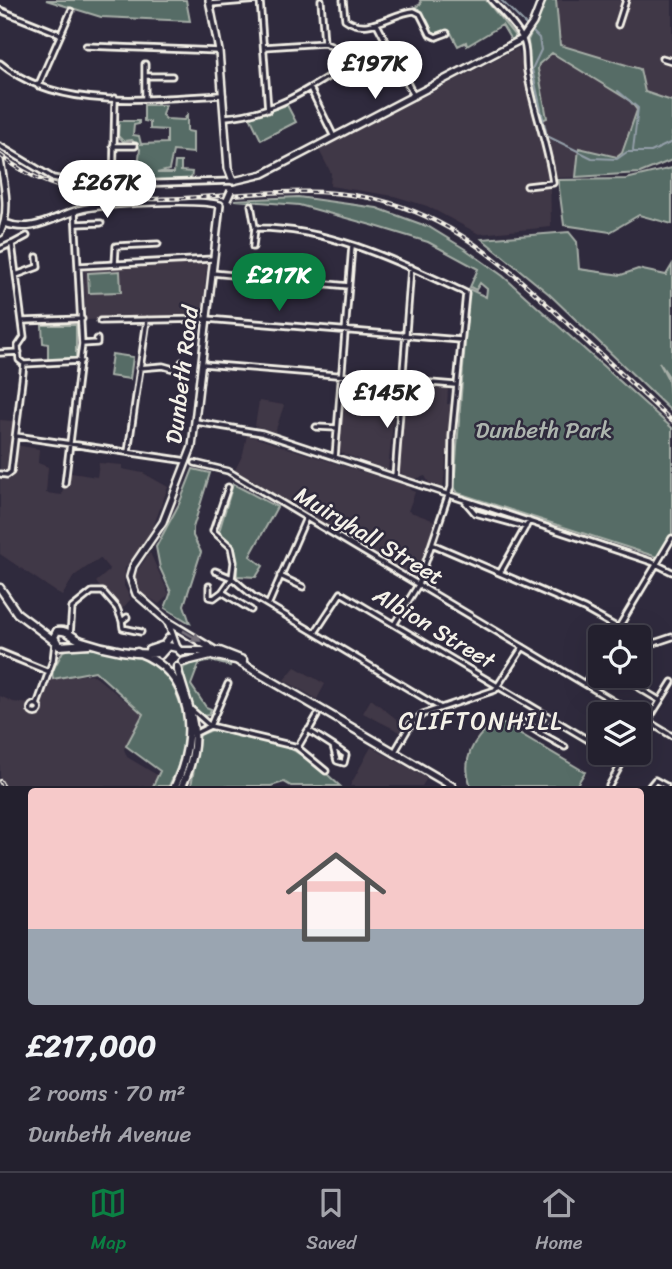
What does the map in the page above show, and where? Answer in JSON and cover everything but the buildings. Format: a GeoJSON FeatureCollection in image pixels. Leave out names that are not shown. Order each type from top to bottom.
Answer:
{"type":"FeatureCollection","features":[{"type":"Feature","properties":{"kind":"main road"},"geometry":{"type":"LineString","coordinates":[[233,181],[263,174],[522,38],[531,28],[542,0]]}},
{"type":"Feature","properties":{"kind":"main road"},"geometry":{"type":"LineString","coordinates":[[5,223],[20,227],[39,225],[75,211],[135,205],[220,205],[227,200],[233,181],[228,168],[219,51],[210,2]]}},
{"type":"Feature","properties":{"kind":"main road"},"geometry":{"type":"LineString","coordinates":[[0,160],[5,223],[0,233]]}},
{"type":"Feature","properties":{"kind":"main road","name":"Dunbeth Road"},"geometry":{"type":"LineString","coordinates":[[169,623],[136,594],[130,577],[135,563],[163,522],[187,461],[196,422],[220,205]]}},
{"type":"Feature","properties":{"kind":"main road"},"geometry":{"type":"LineString","coordinates":[[0,588],[17,613],[55,642],[65,646],[89,643]]}},
{"type":"Feature","properties":{"kind":"main road"},"geometry":{"type":"LineString","coordinates":[[169,623],[169,638],[163,650],[163,665],[184,701],[190,732],[188,755],[175,786]]}},
{"type":"Feature","properties":{"kind":"main road"},"geometry":{"type":"LineString","coordinates":[[169,623],[179,649],[179,664],[196,733],[192,762],[182,786]]}},
{"type":"Feature","properties":{"kind":"main road"},"geometry":{"type":"LineString","coordinates":[[169,623],[214,650]]}},
{"type":"Feature","properties":{"kind":"main road"},"geometry":{"type":"LineString","coordinates":[[35,626],[64,630],[69,635],[89,643],[139,652],[214,650],[238,657],[452,786]]}},
{"type":"Feature","properties":{"kind":"main road"},"geometry":{"type":"LineString","coordinates":[[55,642],[58,631]]}},
{"type":"Feature","properties":{"kind":"main road"},"geometry":{"type":"LineString","coordinates":[[65,646],[69,635]]}},
{"type":"Feature","properties":{"kind":"main road"},"geometry":{"type":"LineString","coordinates":[[139,652],[160,647],[169,638]]}},
{"type":"Feature","properties":{"kind":"main road"},"geometry":{"type":"LineString","coordinates":[[139,652],[163,665],[179,664],[211,655],[230,658],[288,689]]}},
{"type":"Feature","properties":{"kind":"street"},"geometry":{"type":"LineString","coordinates":[[210,2],[259,0],[268,110]]}},
{"type":"Feature","properties":{"kind":"street"},"geometry":{"type":"LineString","coordinates":[[321,0],[324,43]]}},
{"type":"Feature","properties":{"kind":"street"},"geometry":{"type":"LineString","coordinates":[[343,0],[345,19],[352,24],[377,24],[414,11],[420,14],[430,34],[436,37],[447,33]]}},
{"type":"Feature","properties":{"kind":"street"},"geometry":{"type":"LineString","coordinates":[[491,0],[522,38],[553,183],[527,186]]}},
{"type":"Feature","properties":{"kind":"street"},"geometry":{"type":"LineString","coordinates":[[618,25],[626,0]]}},
{"type":"Feature","properties":{"kind":"street"},"geometry":{"type":"LineString","coordinates":[[0,10],[60,34]]}},
{"type":"Feature","properties":{"kind":"street"},"geometry":{"type":"LineString","coordinates":[[38,86],[71,11]]}},
{"type":"Feature","properties":{"kind":"street"},"geometry":{"type":"LineString","coordinates":[[377,24],[414,96]]}},
{"type":"Feature","properties":{"kind":"street"},"geometry":{"type":"LineString","coordinates":[[225,117],[268,110],[311,90],[356,57],[386,41]]}},
{"type":"Feature","properties":{"kind":"street"},"geometry":{"type":"LineString","coordinates":[[264,47],[324,43],[356,57]]}},
{"type":"Feature","properties":{"kind":"street"},"geometry":{"type":"LineString","coordinates":[[86,46],[219,51]]}},
{"type":"Feature","properties":{"kind":"street"},"geometry":{"type":"LineString","coordinates":[[662,58],[672,61]]}},
{"type":"Feature","properties":{"kind":"street"},"geometry":{"type":"LineString","coordinates":[[145,64],[145,97]]}},
{"type":"Feature","properties":{"kind":"street"},"geometry":{"type":"LineString","coordinates":[[0,72],[2,65],[38,86],[75,97],[223,95]]}},
{"type":"Feature","properties":{"kind":"street"},"geometry":{"type":"LineString","coordinates":[[145,76],[172,76]]}},
{"type":"Feature","properties":{"kind":"street"},"geometry":{"type":"LineString","coordinates":[[311,90],[334,137]]}},
{"type":"Feature","properties":{"kind":"street"},"geometry":{"type":"LineString","coordinates":[[113,187],[115,97]]}},
{"type":"Feature","properties":{"kind":"street"},"geometry":{"type":"LineString","coordinates":[[0,146],[53,178],[91,185],[113,187],[233,181]]}},
{"type":"Feature","properties":{"kind":"street"},"geometry":{"type":"LineString","coordinates":[[113,146],[135,146]]}},
{"type":"Feature","properties":{"kind":"street"},"geometry":{"type":"LineString","coordinates":[[251,205],[255,228],[253,247]]}},
{"type":"Feature","properties":{"kind":"street"},"geometry":{"type":"LineString","coordinates":[[65,484],[82,344],[75,211]]}},
{"type":"Feature","properties":{"kind":"street"},"geometry":{"type":"LineString","coordinates":[[76,224],[101,223]]}},
{"type":"Feature","properties":{"kind":"street"},"geometry":{"type":"LineString","coordinates":[[255,228],[282,228],[384,255],[466,293],[448,495],[418,585],[396,623]]}},
{"type":"Feature","properties":{"kind":"street"},"geometry":{"type":"LineString","coordinates":[[0,248],[27,236]]}},
{"type":"Feature","properties":{"kind":"street"},"geometry":{"type":"LineString","coordinates":[[12,244],[23,321],[24,339],[19,344],[19,360],[24,364],[81,361]]}},
{"type":"Feature","properties":{"kind":"street"},"geometry":{"type":"LineString","coordinates":[[115,264],[116,246],[158,244]]}},
{"type":"Feature","properties":{"kind":"street"},"geometry":{"type":"LineString","coordinates":[[335,457],[352,246]]}},
{"type":"Feature","properties":{"kind":"street"},"geometry":{"type":"LineString","coordinates":[[16,275],[38,267],[37,257]]}},
{"type":"Feature","properties":{"kind":"street"},"geometry":{"type":"LineString","coordinates":[[79,266],[213,259]]}},
{"type":"Feature","properties":{"kind":"street"},"geometry":{"type":"LineString","coordinates":[[395,477],[411,267]]}},
{"type":"Feature","properties":{"kind":"street"},"geometry":{"type":"LineString","coordinates":[[212,273],[349,286]]}},
{"type":"Feature","properties":{"kind":"street"},"geometry":{"type":"LineString","coordinates":[[23,321],[82,319]]}},
{"type":"Feature","properties":{"kind":"street"},"geometry":{"type":"LineString","coordinates":[[100,321],[207,319],[460,340]]}},
{"type":"Feature","properties":{"kind":"street"},"geometry":{"type":"LineString","coordinates":[[128,452],[147,320]]}},
{"type":"Feature","properties":{"kind":"street"},"geometry":{"type":"LineString","coordinates":[[82,344],[97,343],[97,340]]}},
{"type":"Feature","properties":{"kind":"street"},"geometry":{"type":"LineString","coordinates":[[0,353],[19,352]]}},
{"type":"Feature","properties":{"kind":"street"},"geometry":{"type":"LineString","coordinates":[[139,368],[163,366],[181,371],[182,362]]}},
{"type":"Feature","properties":{"kind":"street"},"geometry":{"type":"LineString","coordinates":[[0,474],[9,475],[24,364]]}},
{"type":"Feature","properties":{"kind":"street"},"geometry":{"type":"LineString","coordinates":[[203,365],[456,385]]}},
{"type":"Feature","properties":{"kind":"street"},"geometry":{"type":"LineString","coordinates":[[196,422],[262,433],[654,563],[672,572]]}},
{"type":"Feature","properties":{"kind":"street"},"geometry":{"type":"LineString","coordinates":[[316,427],[337,428]]}},
{"type":"Feature","properties":{"kind":"street"},"geometry":{"type":"LineString","coordinates":[[16,436],[187,461]]}},
{"type":"Feature","properties":{"kind":"street","name":"Muiryhall Street"},"geometry":{"type":"LineString","coordinates":[[195,463],[228,471],[615,702]]}},
{"type":"Feature","properties":{"kind":"street"},"geometry":{"type":"LineString","coordinates":[[209,586],[209,597],[214,598],[232,579],[234,562],[230,547],[214,531],[228,487]]}},
{"type":"Feature","properties":{"kind":"street"},"geometry":{"type":"LineString","coordinates":[[463,499],[475,513],[526,527]]}},
{"type":"Feature","properties":{"kind":"street"},"geometry":{"type":"LineString","coordinates":[[270,603],[306,518]]}},
{"type":"Feature","properties":{"kind":"street"},"geometry":{"type":"LineString","coordinates":[[500,573],[529,521]]}},
{"type":"Feature","properties":{"kind":"street"},"geometry":{"type":"LineString","coordinates":[[620,625],[654,563],[672,538]]}},
{"type":"Feature","properties":{"kind":"street"},"geometry":{"type":"LineString","coordinates":[[432,544],[584,609],[613,625]]}},
{"type":"Feature","properties":{"kind":"street"},"geometry":{"type":"LineString","coordinates":[[215,571],[439,707]]}},
{"type":"Feature","properties":{"kind":"street"},"geometry":{"type":"LineString","coordinates":[[280,576],[303,587]]}},
{"type":"Feature","properties":{"kind":"street"},"geometry":{"type":"LineString","coordinates":[[58,631],[74,606],[98,590],[117,608],[122,628],[141,632]]}},
{"type":"Feature","properties":{"kind":"street"},"geometry":{"type":"LineString","coordinates":[[222,592],[251,610]]}},
{"type":"Feature","properties":{"kind":"street","name":"Albion Street"},"geometry":{"type":"LineString","coordinates":[[316,631],[339,593],[396,623],[588,740]]}},
{"type":"Feature","properties":{"kind":"street"},"geometry":{"type":"LineString","coordinates":[[69,635],[70,616]]}},
{"type":"Feature","properties":{"kind":"street"},"geometry":{"type":"LineString","coordinates":[[122,621],[127,617]]}},
{"type":"Feature","properties":{"kind":"street"},"geometry":{"type":"LineString","coordinates":[[651,644],[672,637]]}},
{"type":"Feature","properties":{"kind":"street"},"geometry":{"type":"LineString","coordinates":[[37,705],[53,660],[55,642]]}},
{"type":"Feature","properties":{"kind":"street"},"geometry":{"type":"LineString","coordinates":[[53,660],[65,646]]}},
{"type":"Feature","properties":{"kind":"street"},"geometry":{"type":"LineString","coordinates":[[394,752],[414,721],[439,707],[499,687],[523,647]]}},
{"type":"Feature","properties":{"kind":"street"},"geometry":{"type":"LineString","coordinates":[[0,652],[49,672]]}},
{"type":"Feature","properties":{"kind":"street"},"geometry":{"type":"LineString","coordinates":[[585,684],[588,679]]}},
{"type":"Feature","properties":{"kind":"street"},"geometry":{"type":"LineString","coordinates":[[651,714],[672,682]]}},
{"type":"Feature","properties":{"kind":"street"},"geometry":{"type":"LineString","coordinates":[[196,733],[210,726],[228,684]]}},
{"type":"Feature","properties":{"kind":"street"},"geometry":{"type":"LineString","coordinates":[[639,688],[659,700]]}},
{"type":"Feature","properties":{"kind":"street"},"geometry":{"type":"LineString","coordinates":[[192,710],[210,726],[298,747],[326,771]]}},
{"type":"Feature","properties":{"kind":"street"},"geometry":{"type":"LineString","coordinates":[[200,718],[213,716]]}},
{"type":"Feature","properties":{"kind":"street"},"geometry":{"type":"LineString","coordinates":[[298,747],[317,716]]}},
{"type":"Feature","properties":{"kind":"street"},"geometry":{"type":"LineString","coordinates":[[540,733],[550,717]]}},
{"type":"Feature","properties":{"kind":"street"},"geometry":{"type":"LineString","coordinates":[[519,720],[565,747]]}},
{"type":"Feature","properties":{"kind":"street","name":"Muiryhall Street"},"geometry":{"type":"LineString","coordinates":[[651,723],[672,736]]}},
{"type":"Feature","properties":{"kind":"street"},"geometry":{"type":"LineString","coordinates":[[308,730],[333,746],[346,755],[344,763],[337,761],[333,746]]}},
{"type":"Feature","properties":{"kind":"street"},"geometry":{"type":"LineString","coordinates":[[609,786],[622,765]]}},
{"type":"Feature","properties":{"kind":"street"},"geometry":{"type":"LineString","coordinates":[[650,786],[655,780],[666,786]]}},
{"type":"Feature","properties":{"kind":"shaded area"},"geometry":{"type":"Polygon","coordinates":[[[556,0],[672,0],[672,101],[645,92],[640,69],[560,45],[556,0]]]}},
{"type":"Feature","properties":{"kind":"shaded area"},"geometry":{"type":"Polygon","coordinates":[[[518,48],[550,169],[551,227],[479,234],[427,206],[394,196],[330,186],[331,173],[319,150],[518,48]]]}},
{"type":"Feature","properties":{"kind":"shaded area"},"geometry":{"type":"Polygon","coordinates":[[[552,53],[630,101],[637,110],[622,153],[618,157],[580,148],[576,177],[555,178],[540,121],[538,69],[539,64],[552,53]]]}},
{"type":"Feature","properties":{"kind":"shaded area"},"geometry":{"type":"Polygon","coordinates":[[[207,263],[202,315],[86,320],[84,269],[207,263]]]}},
{"type":"Feature","properties":{"kind":"shaded area"},"geometry":{"type":"Polygon","coordinates":[[[346,380],[397,384],[388,470],[339,452],[346,380]]]}},
{"type":"Feature","properties":{"kind":"shaded area"},"geometry":{"type":"Polygon","coordinates":[[[407,386],[448,389],[447,404],[452,404],[443,488],[429,483],[425,476],[415,479],[398,472],[407,386]]]}},
{"type":"Feature","properties":{"kind":"shaded area"},"geometry":{"type":"Polygon","coordinates":[[[259,401],[284,405],[275,432],[255,426],[259,401]]]}},
{"type":"Feature","properties":{"kind":"shaded area"},"geometry":{"type":"Polygon","coordinates":[[[0,420],[14,421],[11,434],[16,435],[15,445],[39,449],[38,463],[48,467],[46,493],[62,495],[65,472],[97,477],[99,463],[122,465],[122,469],[143,473],[168,487],[149,538],[125,568],[124,586],[131,599],[119,612],[96,582],[110,570],[100,558],[74,576],[62,596],[0,554],[0,420]]]}},
{"type":"Feature","properties":{"kind":"shaded area"},"geometry":{"type":"Polygon","coordinates":[[[247,435],[410,487],[410,490],[415,492],[408,511],[435,521],[416,578],[297,507],[300,503],[297,499],[292,504],[235,470],[243,454],[247,435]]]}},
{"type":"Feature","properties":{"kind":"shaded area"},"geometry":{"type":"Polygon","coordinates":[[[150,553],[169,594],[159,604],[140,592],[134,575],[150,553]]]}},
{"type":"Feature","properties":{"kind":"shaded area"},"geometry":{"type":"Polygon","coordinates":[[[295,667],[325,684],[317,699],[284,680],[295,667]]]}},
{"type":"Feature","properties":{"kind":"shaded area"},"geometry":{"type":"Polygon","coordinates":[[[92,674],[142,714],[124,749],[127,757],[157,775],[152,786],[4,786],[0,779],[0,696],[13,702],[40,705],[52,679],[92,674]]]}},
{"type":"Feature","properties":{"kind":"shaded area"},"geometry":{"type":"Polygon","coordinates":[[[371,699],[404,725],[400,732],[363,713],[371,699]]]}},
{"type":"Feature","properties":{"kind":"shaded area"},"geometry":{"type":"Polygon","coordinates":[[[371,747],[427,778],[422,786],[350,786],[371,747]]]}},
{"type":"Feature","properties":{"kind":"green space"},"geometry":{"type":"Polygon","coordinates":[[[46,0],[186,0],[190,21],[101,17],[46,0]]]}},
{"type":"Feature","properties":{"kind":"green space"},"geometry":{"type":"Polygon","coordinates":[[[420,0],[486,0],[515,36],[511,40],[502,25],[467,46],[466,42],[458,46],[451,33],[437,41],[421,12],[411,9],[421,4],[420,0]]]}},
{"type":"Feature","properties":{"kind":"green space"},"geometry":{"type":"Polygon","coordinates":[[[546,0],[556,0],[560,45],[640,69],[645,92],[672,101],[672,160],[640,173],[576,177],[579,148],[617,157],[622,153],[637,110],[630,101],[552,53],[539,64],[538,69],[547,118],[540,121],[530,71],[528,40],[546,0]]]}},
{"type":"Feature","properties":{"kind":"green space"},"geometry":{"type":"Polygon","coordinates":[[[144,105],[165,105],[162,115],[166,119],[184,120],[187,115],[187,131],[193,132],[193,153],[173,151],[169,170],[157,173],[174,173],[175,162],[181,162],[181,171],[192,172],[191,181],[124,186],[117,178],[121,166],[138,166],[140,149],[132,140],[123,141],[118,136],[119,121],[139,121],[139,124],[134,125],[133,135],[139,136],[141,144],[167,143],[167,130],[150,129],[150,122],[144,121],[144,105]]]}},
{"type":"Feature","properties":{"kind":"green space"},"geometry":{"type":"Polygon","coordinates":[[[287,105],[296,122],[261,140],[250,117],[287,105]]]}},
{"type":"Feature","properties":{"kind":"green space"},"geometry":{"type":"Polygon","coordinates":[[[672,168],[672,224],[639,215],[610,232],[564,225],[558,180],[626,179],[672,168]]]}},
{"type":"Feature","properties":{"kind":"green space","name":"Dunbeth Park"},"geometry":{"type":"Polygon","coordinates":[[[298,197],[377,208],[429,227],[465,249],[503,276],[672,428],[672,534],[657,557],[458,493],[454,487],[469,289],[486,297],[487,289],[480,283],[476,290],[470,287],[478,269],[428,242],[375,226],[299,205],[234,200],[298,197]]]}},
{"type":"Feature","properties":{"kind":"green space"},"geometry":{"type":"Polygon","coordinates":[[[569,232],[577,242],[579,269],[621,275],[638,269],[666,275],[672,265],[672,381],[659,362],[668,379],[672,412],[549,294],[482,239],[569,232]]]}},
{"type":"Feature","properties":{"kind":"green space"},"geometry":{"type":"Polygon","coordinates":[[[120,271],[121,292],[89,293],[88,273],[120,271]]]}},
{"type":"Feature","properties":{"kind":"green space"},"geometry":{"type":"Polygon","coordinates":[[[42,325],[76,325],[76,359],[48,360],[48,344],[43,343],[42,325]]]}},
{"type":"Feature","properties":{"kind":"green space"},"geometry":{"type":"Polygon","coordinates":[[[112,354],[133,357],[130,379],[109,376],[112,354]]]}},
{"type":"Feature","properties":{"kind":"green space"},"geometry":{"type":"Polygon","coordinates":[[[193,469],[210,473],[193,528],[193,536],[201,552],[184,605],[190,623],[165,608],[171,592],[160,568],[156,547],[179,504],[193,469]]]}},
{"type":"Feature","properties":{"kind":"green space"},"geometry":{"type":"Polygon","coordinates":[[[233,484],[277,507],[250,556],[263,566],[256,577],[237,576],[236,556],[218,535],[233,484]]]}},
{"type":"Feature","properties":{"kind":"green space"},"geometry":{"type":"Polygon","coordinates":[[[70,648],[109,650],[137,656],[164,672],[181,705],[185,729],[185,745],[169,786],[153,786],[160,771],[126,746],[143,714],[95,671],[53,679],[52,672],[63,651],[70,648]]]}},
{"type":"Feature","properties":{"kind":"green space"},"geometry":{"type":"Polygon","coordinates":[[[218,659],[231,662],[230,666],[211,661],[199,664],[191,685],[206,707],[211,709],[209,715],[202,716],[195,711],[182,673],[184,667],[201,660],[218,659]]]}},
{"type":"Feature","properties":{"kind":"green space"},"geometry":{"type":"Polygon","coordinates":[[[493,724],[504,724],[585,772],[576,786],[471,786],[467,768],[470,751],[479,736],[493,724]]]}},
{"type":"Feature","properties":{"kind":"green space"},"geometry":{"type":"Polygon","coordinates":[[[212,730],[288,747],[316,764],[340,786],[291,786],[284,782],[271,786],[191,786],[200,735],[212,730]]]}},
{"type":"Feature","properties":{"kind":"waterway"},"geometry":{"type":"LineString","coordinates":[[501,0],[539,38],[541,50],[532,69],[547,136],[592,158],[617,159],[627,152],[651,152],[672,142]]}},
{"type":"Feature","properties":{"kind":"waterway"},"geometry":{"type":"LineString","coordinates":[[618,91],[638,108],[633,150]]}},
{"type":"Feature","properties":{"kind":"railway"},"geometry":{"type":"LineString","coordinates":[[0,155],[43,181],[89,194],[138,199],[291,192],[341,194],[390,203],[416,212],[464,237],[507,269],[672,421]]}},
{"type":"Feature","properties":{"kind":"railway"},"geometry":{"type":"LineString","coordinates":[[0,781],[3,786]]}},
{"type":"Feature","properties":{"kind":"district","name":"CLIFTONHILL"},"geometry":{"type":"Point","coordinates":[481,721]}}]}
